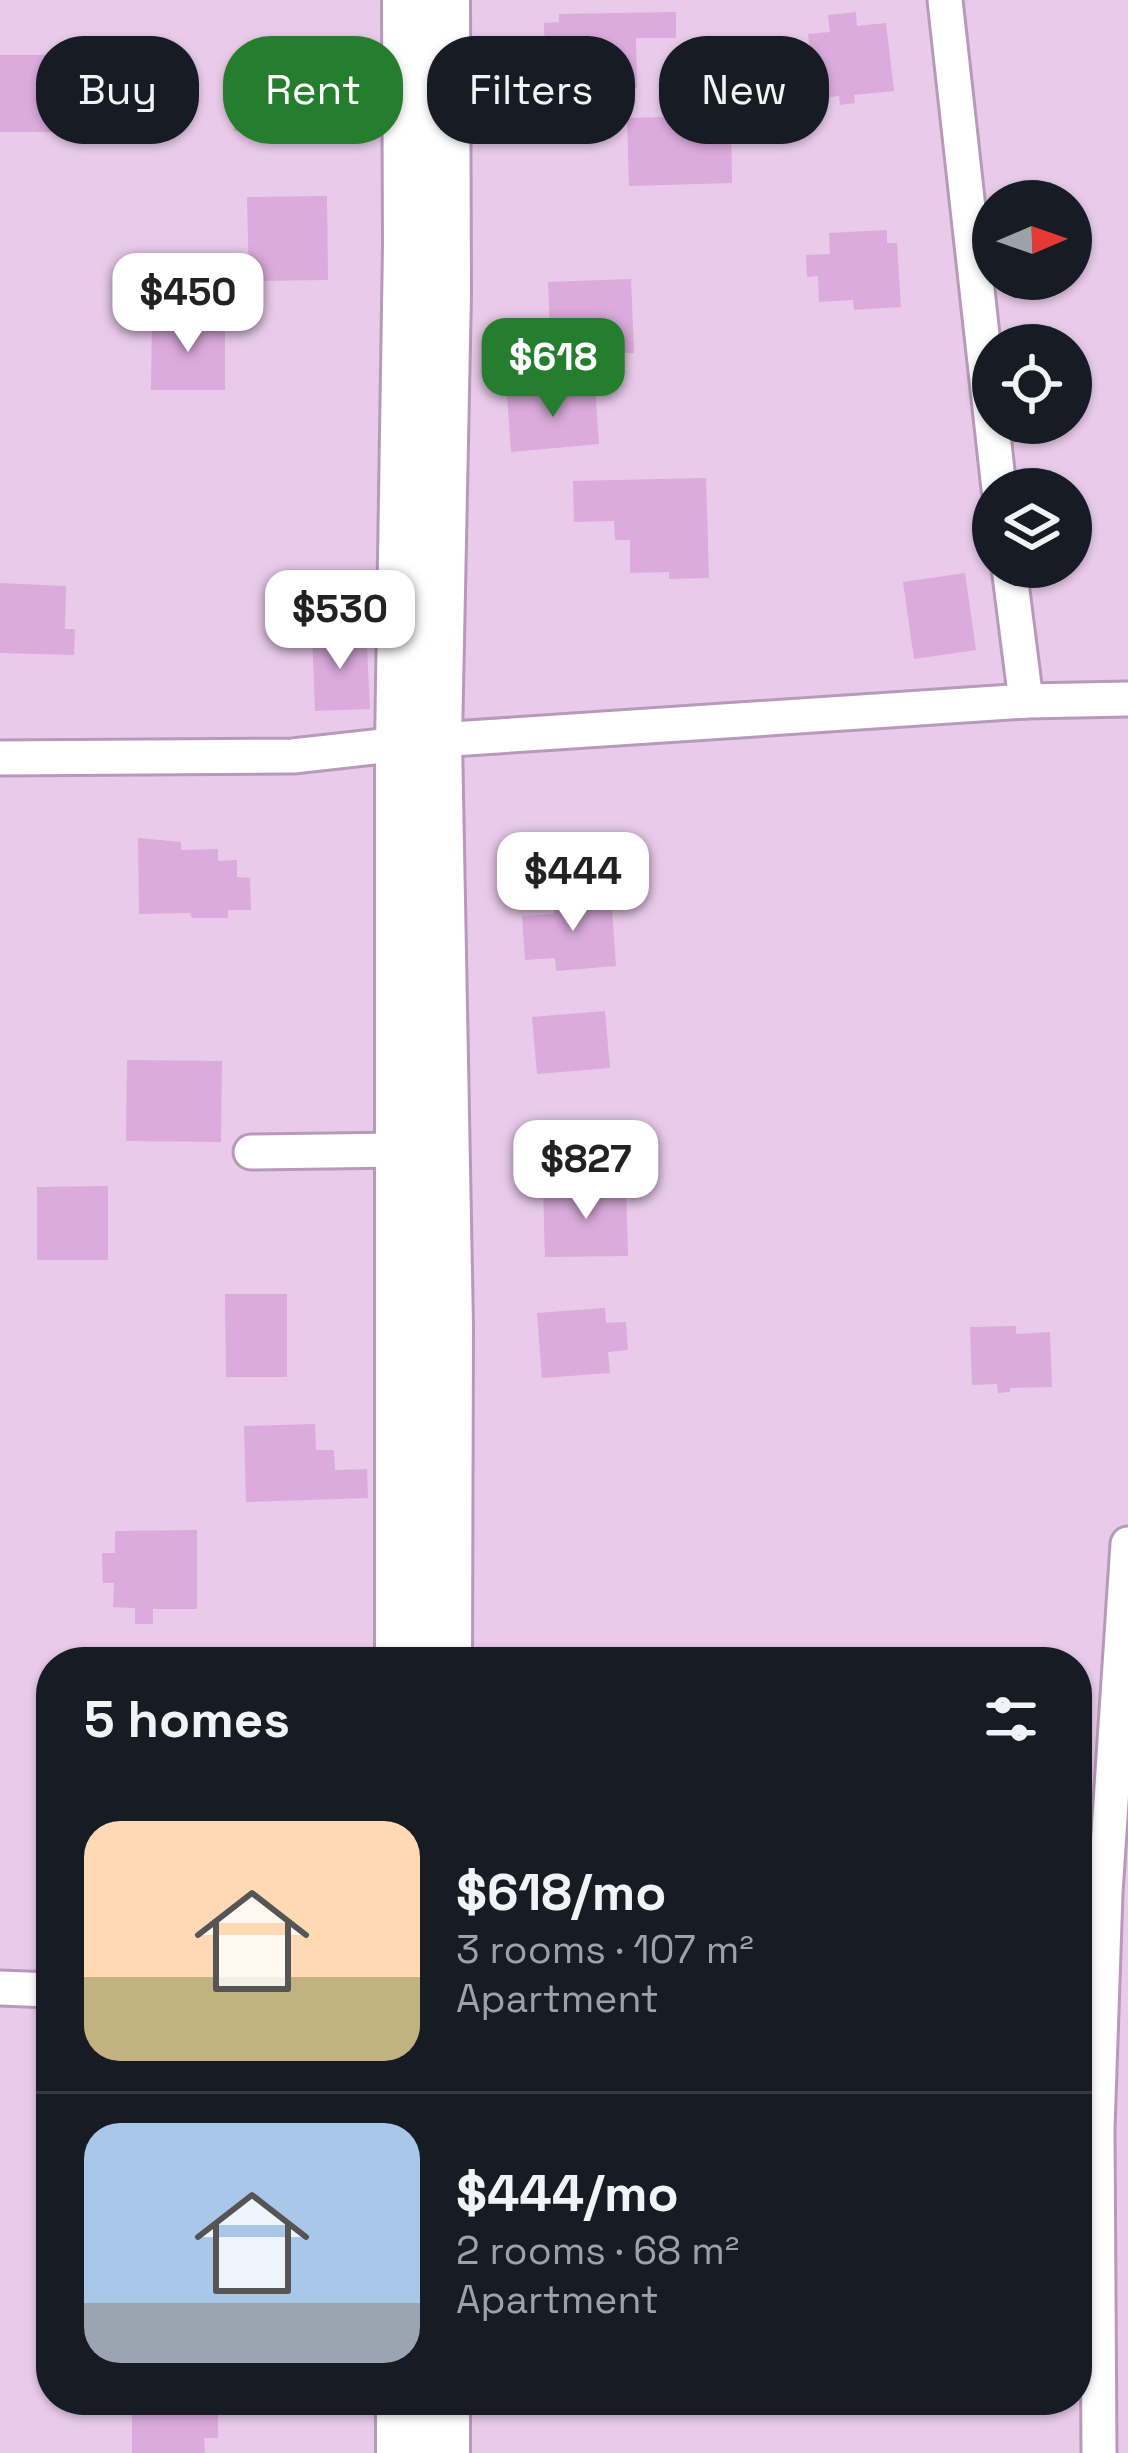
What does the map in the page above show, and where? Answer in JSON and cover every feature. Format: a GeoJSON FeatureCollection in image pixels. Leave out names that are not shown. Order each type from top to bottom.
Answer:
{"type":"FeatureCollection","features":[{"type":"Feature","properties":{"kind":"street"},"geometry":{"type":"LineString","coordinates":[[407,0],[418,742],[448,1326],[447,1647]]}},
{"type":"Feature","properties":{"kind":"street"},"geometry":{"type":"LineString","coordinates":[[400,1647],[400,1150],[418,742],[446,292],[445,0]]}},
{"type":"Feature","properties":{"kind":"street"},"geometry":{"type":"LineString","coordinates":[[945,0],[997,468]]}},
{"type":"Feature","properties":{"kind":"street"},"geometry":{"type":"LineString","coordinates":[[1012,588],[1026,701]]}},
{"type":"Feature","properties":{"kind":"street"},"geometry":{"type":"LineString","coordinates":[[0,758],[245,758],[1026,701],[1128,699]]}},
{"type":"Feature","properties":{"kind":"street"},"geometry":{"type":"LineString","coordinates":[[251,1152],[400,1150]]}},
{"type":"Feature","properties":{"kind":"street"},"geometry":{"type":"LineString","coordinates":[[1092,2240],[1105,1893],[1128,1544]]}},
{"type":"Feature","properties":{"kind":"street"},"geometry":{"type":"LineString","coordinates":[[0,1988],[36,1989]]}},
{"type":"Feature","properties":{"kind":"street"},"geometry":{"type":"LineString","coordinates":[[1092,2358],[1113,2389],[1100,2453]]}},
{"type":"Feature","properties":{"kind":"street"},"geometry":{"type":"LineString","coordinates":[[401,2415],[401,2453]]}},
{"type":"Feature","properties":{"kind":"street"},"geometry":{"type":"LineString","coordinates":[[445,2415],[445,2453]]}},
{"type":"Feature","properties":{"kind":"building"},"geometry":{"type":"Polygon","coordinates":[[[676,12],[676,36],[636,38],[635,88],[635,36],[544,36],[544,23],[559,22],[559,14],[676,12]]]}},
{"type":"Feature","properties":{"kind":"building"},"geometry":{"type":"Polygon","coordinates":[[[856,12],[857,26],[886,23],[894,91],[854,95],[855,103],[840,105],[839,96],[829,97],[829,36],[808,34],[830,32],[828,15],[856,12]]]}},
{"type":"Feature","properties":{"kind":"building"},"geometry":{"type":"Polygon","coordinates":[[[0,55],[36,55],[36,132],[0,132],[0,55]]]}},
{"type":"Feature","properties":{"kind":"building"},"geometry":{"type":"Polygon","coordinates":[[[659,117],[659,144],[731,144],[732,183],[629,186],[628,144],[635,144],[635,118],[659,117]]]}},
{"type":"Feature","properties":{"kind":"building"},"geometry":{"type":"Polygon","coordinates":[[[327,196],[328,280],[249,281],[247,197],[327,196]]]}},
{"type":"Feature","properties":{"kind":"building"},"geometry":{"type":"Polygon","coordinates":[[[887,230],[887,243],[897,243],[901,307],[854,310],[853,300],[819,302],[818,276],[807,277],[806,255],[830,254],[829,233],[887,230]]]}},
{"type":"Feature","properties":{"kind":"building"},"geometry":{"type":"Polygon","coordinates":[[[631,279],[634,353],[551,356],[548,282],[631,279]]]}},
{"type":"Feature","properties":{"kind":"building"},"geometry":{"type":"Polygon","coordinates":[[[152,319],[225,320],[225,390],[151,390],[152,319]]]}},
{"type":"Feature","properties":{"kind":"building"},"geometry":{"type":"Polygon","coordinates":[[[595,389],[599,444],[511,452],[507,396],[595,389]]]}},
{"type":"Feature","properties":{"kind":"building"},"geometry":{"type":"Polygon","coordinates":[[[706,478],[709,578],[630,573],[630,540],[615,540],[614,521],[574,522],[573,481],[706,478]]]}},
{"type":"Feature","properties":{"kind":"building"},"geometry":{"type":"Polygon","coordinates":[[[965,573],[976,650],[914,659],[903,582],[965,573]]]}},
{"type":"Feature","properties":{"kind":"building"},"geometry":{"type":"Polygon","coordinates":[[[0,583],[66,586],[65,629],[75,629],[74,655],[0,653],[0,583]]]}},
{"type":"Feature","properties":{"kind":"building"},"geometry":{"type":"Polygon","coordinates":[[[361,632],[362,647],[367,647],[370,709],[315,711],[312,634],[361,632]]]}},
{"type":"Feature","properties":{"kind":"building"},"geometry":{"type":"Polygon","coordinates":[[[138,838],[181,842],[181,850],[218,849],[218,861],[237,860],[237,877],[250,878],[251,910],[228,910],[228,918],[139,914],[138,838]]]}},
{"type":"Feature","properties":{"kind":"building"},"geometry":{"type":"Polygon","coordinates":[[[611,895],[616,966],[556,971],[555,958],[525,960],[522,916],[554,914],[553,899],[611,895]]]}},
{"type":"Feature","properties":{"kind":"building"},"geometry":{"type":"Polygon","coordinates":[[[605,1011],[610,1068],[537,1074],[532,1017],[605,1011]]]}},
{"type":"Feature","properties":{"kind":"building"},"geometry":{"type":"Polygon","coordinates":[[[127,1060],[222,1061],[221,1142],[126,1141],[127,1060]]]}},
{"type":"Feature","properties":{"kind":"building"},"geometry":{"type":"Polygon","coordinates":[[[108,1186],[108,1260],[37,1260],[37,1187],[108,1186]]]}},
{"type":"Feature","properties":{"kind":"building"},"geometry":{"type":"Polygon","coordinates":[[[626,1187],[628,1256],[545,1257],[543,1189],[626,1187]]]}},
{"type":"Feature","properties":{"kind":"building"},"geometry":{"type":"Polygon","coordinates":[[[225,1294],[287,1294],[287,1377],[226,1377],[225,1294]]]}},
{"type":"Feature","properties":{"kind":"building"},"geometry":{"type":"Polygon","coordinates":[[[605,1308],[606,1323],[626,1322],[628,1350],[608,1352],[610,1373],[542,1378],[537,1313],[605,1308]]]}},
{"type":"Feature","properties":{"kind":"building"},"geometry":{"type":"Polygon","coordinates":[[[1016,1326],[1016,1334],[1050,1332],[1052,1387],[1010,1388],[1010,1392],[998,1393],[997,1384],[972,1385],[970,1327],[1016,1326]]]}},
{"type":"Feature","properties":{"kind":"building"},"geometry":{"type":"Polygon","coordinates":[[[315,1424],[316,1450],[334,1450],[335,1470],[367,1469],[368,1498],[246,1502],[244,1426],[315,1424]]]}},
{"type":"Feature","properties":{"kind":"building"},"geometry":{"type":"Polygon","coordinates":[[[197,1530],[197,1609],[153,1609],[153,1624],[135,1624],[135,1608],[113,1607],[114,1583],[103,1583],[102,1553],[115,1553],[115,1531],[197,1530]]]}},
{"type":"Feature","properties":{"kind":"building"},"geometry":{"type":"Polygon","coordinates":[[[132,2415],[218,2415],[218,2438],[204,2438],[205,2453],[132,2453],[132,2415]]]}}]}
